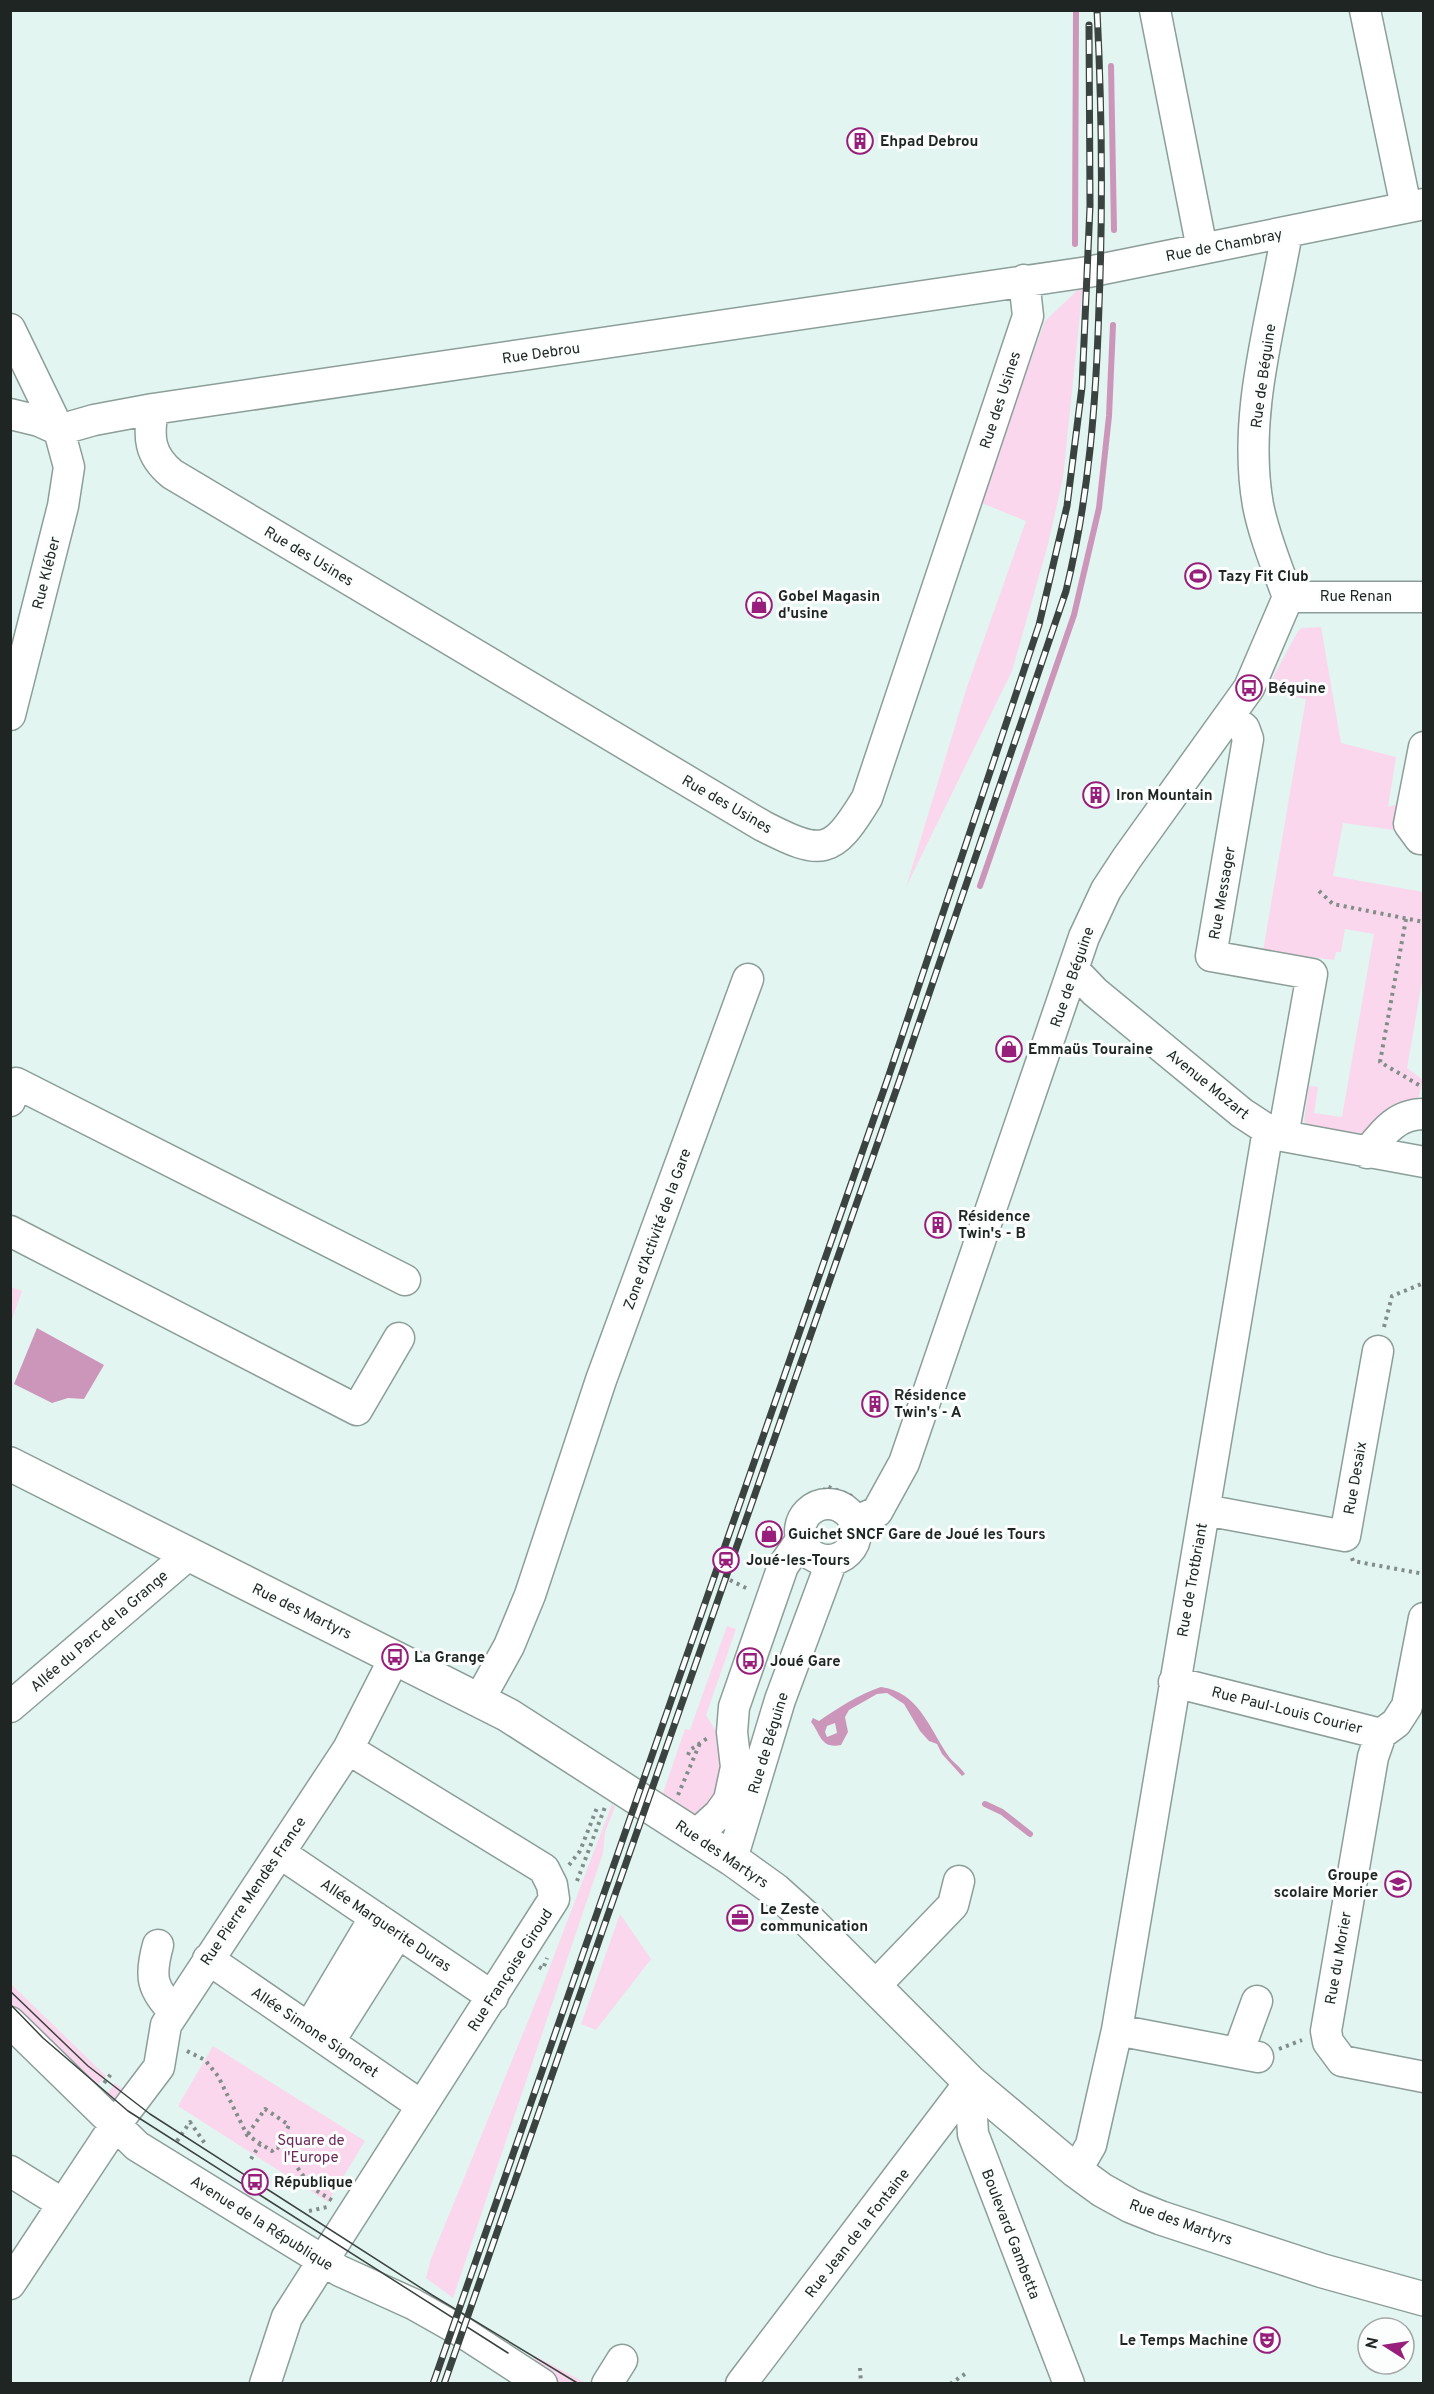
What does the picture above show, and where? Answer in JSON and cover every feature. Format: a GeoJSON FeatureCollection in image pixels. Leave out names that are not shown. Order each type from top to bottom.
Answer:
{"type":"FeatureCollection","features":[{"type":"Feature","properties":{"kind":"main road","name":"Rue des Martyrs"},"geometry":{"type":"LineString","coordinates":[[10,1464],[508,1714],[696,1835],[775,1890],[970,2082],[1076,2171],[1131,2206],[1323,2271],[1424,2299]]}},
{"type":"Feature","properties":{"kind":"street"},"geometry":{"type":"LineString","coordinates":[[1155,10],[1202,249]]}},
{"type":"Feature","properties":{"kind":"street"},"geometry":{"type":"LineString","coordinates":[[1365,10],[1415,205]]}},
{"type":"Feature","properties":{"kind":"street","name":"Rue de Chambray"},"geometry":{"type":"LineString","coordinates":[[1024,280],[1100,270],[1415,205]]}},
{"type":"Feature","properties":{"kind":"street","name":"Rue de Béguine"},"geometry":{"type":"LineString","coordinates":[[854,1522],[877,1512],[904,1463],[1073,969],[1106,890],[1229,717],[1258,672],[1288,597],[1258,506],[1255,457],[1259,385],[1287,232]]}},
{"type":"Feature","properties":{"kind":"street","name":"Rue des Usines"},"geometry":{"type":"LineString","coordinates":[[153,409],[150,443],[155,456],[171,474],[763,826],[792,841],[812,848],[828,845],[848,830],[867,798],[1028,316],[1024,280]]}},
{"type":"Feature","properties":{"kind":"street","name":"Rue Debrou"},"geometry":{"type":"LineString","coordinates":[[59,430],[153,409],[1024,280]]}},
{"type":"Feature","properties":{"kind":"street","name":"Rue Kléber"},"geometry":{"type":"LineString","coordinates":[[10,328],[59,430],[68,456],[67,488],[10,715]]}},
{"type":"Feature","properties":{"kind":"street"},"geometry":{"type":"LineString","coordinates":[[10,414],[59,430]]}},
{"type":"Feature","properties":{"kind":"street","name":"Rue Renan"},"geometry":{"type":"LineString","coordinates":[[1288,597],[1338,595],[1424,597]]}},
{"type":"Feature","properties":{"kind":"street","name":"Rue Messager"},"geometry":{"type":"LineString","coordinates":[[1229,717],[1244,728],[1248,739],[1212,956],[1312,974],[1275,1133]]}},
{"type":"Feature","properties":{"kind":"street"},"geometry":{"type":"LineString","coordinates":[[1422,839],[1409,824],[1424,747]]}},
{"type":"Feature","properties":{"kind":"street","name":"Avenue Mozart"},"geometry":{"type":"LineString","coordinates":[[1073,969],[1095,992],[1242,1113],[1275,1133],[1424,1162]]}},
{"type":"Feature","properties":{"kind":"street","name":"Zone d’Activité de la Gare"},"geometry":{"type":"LineString","coordinates":[[479,1700],[509,1646],[530,1595],[602,1380],[748,979]]}},
{"type":"Feature","properties":{"kind":"street"},"geometry":{"type":"LineString","coordinates":[[10,1101],[16,1083],[405,1280]]}},
{"type":"Feature","properties":{"kind":"street"},"geometry":{"type":"LineString","coordinates":[[1367,1152],[1387,1128],[1423,1103]]}},
{"type":"Feature","properties":{"kind":"street","name":"Rue de Trotbriant"},"geometry":{"type":"LineString","coordinates":[[1076,2171],[1090,2145],[1117,2030],[1174,1682],[1275,1133]]}},
{"type":"Feature","properties":{"kind":"street"},"geometry":{"type":"LineString","coordinates":[[10,1231],[357,1410],[399,1338]]}},
{"type":"Feature","properties":{"kind":"street","name":"Rue Desaix"},"geometry":{"type":"LineString","coordinates":[[1205,1510],[1345,1536],[1378,1351]]}},
{"type":"Feature","properties":{"kind":"street","name":"Rue de Béguine"},"geometry":{"type":"LineString","coordinates":[[696,1835],[719,1814],[729,1800],[735,1782],[750,1755],[780,1700],[832,1560],[840,1557],[852,1546],[855,1539],[854,1522],[842,1508],[833,1504],[819,1505],[807,1513],[802,1521],[801,1540],[783,1566],[734,1707],[732,1732],[750,1755],[732,1859]]}},
{"type":"Feature","properties":{"kind":"street"},"geometry":{"type":"LineString","coordinates":[[801,1540],[810,1554],[816,1558],[832,1560]]}},
{"type":"Feature","properties":{"kind":"street","name":"Allée du Parc de la Grange"},"geometry":{"type":"LineString","coordinates":[[10,1707],[188,1555]]}},
{"type":"Feature","properties":{"kind":"street","name":"Rue Paul-Louis Courier"},"geometry":{"type":"LineString","coordinates":[[1174,1682],[1380,1734],[1396,1723],[1407,1706],[1424,1618]]}},
{"type":"Feature","properties":{"kind":"street","name":"Rue Pierre Mendès France"},"geometry":{"type":"LineString","coordinates":[[10,2284],[116,2124],[159,2067],[166,2025],[348,1749],[395,1657]]}},
{"type":"Feature","properties":{"kind":"street","name":"Rue du Morier"},"geometry":{"type":"LineString","coordinates":[[1326,2031],[1373,1757],[1380,1734]]}},
{"type":"Feature","properties":{"kind":"street","name":"Rue Françoise Giroud"},"geometry":{"type":"LineString","coordinates":[[265,2384],[287,2317],[554,1899],[552,1885],[544,1869],[348,1749]]}},
{"type":"Feature","properties":{"kind":"street","name":"Allée Marguerite Duras"},"geometry":{"type":"LineString","coordinates":[[280,1853],[493,1997]]}},
{"type":"Feature","properties":{"kind":"street"},"geometry":{"type":"LineString","coordinates":[[875,1986],[953,1905],[959,1881]]}},
{"type":"Feature","properties":{"kind":"street"},"geometry":{"type":"LineString","coordinates":[[319,2035],[387,1925]]}},
{"type":"Feature","properties":{"kind":"street"},"geometry":{"type":"LineString","coordinates":[[158,1946],[152,1965],[155,1992],[174,2012]]}},
{"type":"Feature","properties":{"kind":"street","name":"Allée Simone Signoret"},"geometry":{"type":"LineString","coordinates":[[208,1959],[422,2106]]}},
{"type":"Feature","properties":{"kind":"street"},"geometry":{"type":"LineString","coordinates":[[1117,2030],[1248,2055],[1257,2001]]}},
{"type":"Feature","properties":{"kind":"street","name":"Avenue de la République"},"geometry":{"type":"LineString","coordinates":[[12,2029],[137,2146],[323,2261],[459,2330],[542,2384]]}},
{"type":"Feature","properties":{"kind":"street"},"geometry":{"type":"LineString","coordinates":[[1326,2031],[1333,2052],[1342,2061],[1424,2077]]}},
{"type":"Feature","properties":{"kind":"street","name":"Rue Jean de la Fontaine"},"geometry":{"type":"LineString","coordinates":[[741,2384],[970,2082]]}},
{"type":"Feature","properties":{"kind":"street","name":"Boulevard Gambetta"},"geometry":{"type":"LineString","coordinates":[[970,2082],[973,2134],[1069,2384]]}},
{"type":"Feature","properties":{"kind":"street"},"geometry":{"type":"LineString","coordinates":[[10,2171],[63,2204]]}},
{"type":"Feature","properties":{"kind":"path"},"geometry":{"type":"LineString","coordinates":[[1319,891],[1334,904],[1424,922]]}},
{"type":"Feature","properties":{"kind":"path"},"geometry":{"type":"LineString","coordinates":[[1407,919],[1380,1062],[1423,1103]]}},
{"type":"Feature","properties":{"kind":"path"},"geometry":{"type":"LineString","coordinates":[[1378,1351],[1392,1296],[1424,1283]]}},
{"type":"Feature","properties":{"kind":"path"},"geometry":{"type":"LineString","coordinates":[[1345,1536],[1353,1561],[1424,1574]]}},
{"type":"Feature","properties":{"kind":"path"},"geometry":{"type":"LineString","coordinates":[[730,1580],[756,1593]]}},
{"type":"Feature","properties":{"kind":"path"},"geometry":{"type":"LineString","coordinates":[[688,1755],[690,1750],[710,1736]]}},
{"type":"Feature","properties":{"kind":"path"},"geometry":{"type":"LineString","coordinates":[[673,1805],[700,1743]]}},
{"type":"Feature","properties":{"kind":"path"},"geometry":{"type":"LineString","coordinates":[[580,1851],[600,1801]]}},
{"type":"Feature","properties":{"kind":"path"},"geometry":{"type":"LineString","coordinates":[[1248,2055],[1326,2031]]}},
{"type":"Feature","properties":{"kind":"path"},"geometry":{"type":"LineString","coordinates":[[205,2060],[219,2076],[247,2135],[272,2151],[278,2147],[281,2149]]}},
{"type":"Feature","properties":{"kind":"path"},"geometry":{"type":"LineString","coordinates":[[247,2135],[265,2109],[289,2125],[278,2145],[288,2154],[311,2187],[330,2199]]}},
{"type":"Feature","properties":{"kind":"path"},"geometry":{"type":"LineString","coordinates":[[165,2163],[190,2122],[206,2145]]}},
{"type":"Feature","properties":{"kind":"path"},"geometry":{"type":"LineString","coordinates":[[253,2156],[260,2144]]}},
{"type":"Feature","properties":{"kind":"path"},"geometry":{"type":"LineString","coordinates":[[309,2211],[327,2207],[322,2214]]}},
{"type":"Feature","properties":{"kind":"path"},"geometry":{"type":"LineString","coordinates":[[860,2368],[861,2384]]}},
{"type":"Feature","properties":{"kind":"path"},"geometry":{"type":"LineString","coordinates":[[950,2384],[965,2374]]}},
{"type":"Feature","properties":{"kind":"green space"},"geometry":{"type":"Polygon","coordinates":[[[1083,285],[1063,478],[1048,544],[1012,671],[906,887],[967,687],[1026,521],[979,502],[1045,321],[1083,285]]]}},
{"type":"Feature","properties":{"kind":"green space"},"geometry":{"type":"Polygon","coordinates":[[[1321,627],[1341,743],[1396,757],[1388,807],[1405,802],[1395,830],[1343,823],[1333,876],[1423,892],[1423,976],[1407,1068],[1423,1080],[1417,1102],[1397,1107],[1359,1135],[1309,1127],[1304,1121],[1309,1086],[1318,1087],[1314,1113],[1342,1117],[1374,934],[1345,929],[1341,952],[1336,952],[1334,960],[1263,951],[1306,699],[1270,693],[1272,679],[1298,631],[1302,628],[1321,627]]]}},
{"type":"Feature","properties":{"kind":"green space"},"geometry":{"type":"Polygon","coordinates":[[[10,1287],[22,1291],[11,1322],[10,1287]]]}},
{"type":"Feature","properties":{"kind":"green space"},"geometry":{"type":"Polygon","coordinates":[[[727,1626],[736,1629],[706,1715],[722,1741],[723,1776],[719,1791],[702,1814],[692,1814],[662,1796],[685,1729],[690,1730],[727,1626]]]}},
{"type":"Feature","properties":{"kind":"green space"},"geometry":{"type":"Polygon","coordinates":[[[612,1804],[615,1807],[605,1832],[603,1853],[453,2298],[426,2278],[431,2259],[544,1982],[612,1804]]]}},
{"type":"Feature","properties":{"kind":"green space"},"geometry":{"type":"Polygon","coordinates":[[[620,1914],[651,1959],[596,2030],[581,2024],[620,1914]]]}},
{"type":"Feature","properties":{"kind":"green space"},"geometry":{"type":"Polygon","coordinates":[[[11,1984],[106,2076],[88,2094],[11,2015],[11,1984]]]}},
{"type":"Feature","properties":{"kind":"green space","name":"Square de l'Europe"},"geometry":{"type":"Polygon","coordinates":[[[213,2046],[365,2141],[328,2202],[178,2106],[213,2046]]]}},
{"type":"Feature","properties":{"kind":"green space"},"geometry":{"type":"Polygon","coordinates":[[[115,2083],[128,2093],[115,2106],[100,2103],[115,2083]]]}},
{"type":"Feature","properties":{"kind":"green space"},"geometry":{"type":"Polygon","coordinates":[[[535,2356],[586,2383],[550,2383],[528,2371],[535,2356]]]}},
{"type":"Feature","properties":{"kind":"shaded area"},"geometry":{"type":"Polygon","coordinates":[[[37,1328],[104,1365],[84,1399],[68,1398],[52,1403],[14,1384],[37,1328]]]}},
{"type":"Feature","properties":{"kind":"shaded area"},"geometry":{"type":"Polygon","coordinates":[[[881,1687],[894,1690],[913,1703],[928,1722],[949,1757],[965,1774],[962,1776],[942,1754],[937,1744],[929,1741],[920,1731],[904,1704],[887,1693],[877,1694],[849,1710],[845,1717],[848,1732],[841,1745],[834,1746],[825,1743],[811,1722],[813,1718],[819,1721],[881,1687]],[[835,1723],[827,1726],[825,1732],[827,1737],[837,1733],[835,1723]]]}},
{"type":"Feature","properties":{"kind":"waterway"},"geometry":{"type":"LineString","coordinates":[[1075,244],[1076,10]]}},
{"type":"Feature","properties":{"kind":"waterway"},"geometry":{"type":"LineString","coordinates":[[1111,66],[1114,230]]}},
{"type":"Feature","properties":{"kind":"waterway"},"geometry":{"type":"LineString","coordinates":[[980,886],[1074,615],[1099,508],[1109,416],[1113,325]]}},
{"type":"Feature","properties":{"kind":"waterway"},"geometry":{"type":"LineString","coordinates":[[985,1804],[1002,1812],[1030,1834]]}},
{"type":"Feature","properties":{"kind":"tram line"},"geometry":{"type":"LineString","coordinates":[[10,1991],[88,2066],[150,2114],[432,2295],[579,2384]]}},
{"type":"Feature","properties":{"kind":"tram line"},"geometry":{"type":"LineString","coordinates":[[10,2004],[43,2038],[128,2111],[508,2353]]}},
{"type":"Feature","properties":{"kind":"railway"},"geometry":{"type":"LineString","coordinates":[[444,2384],[899,1082],[1066,591],[1086,485],[1096,378],[1101,195],[1097,10]]}},
{"type":"Feature","properties":{"kind":"railway"},"geometry":{"type":"LineString","coordinates":[[433,2384],[888,1078],[1039,625],[1067,506],[1082,387],[1090,206],[1089,25]]}},
{"type":"Feature","properties":{"kind":"place","name":"Ehpad Debrou"},"geometry":{"type":"Point","coordinates":[860,141]}},
{"type":"Feature","properties":{"kind":"place","name":"Tazy Fit Club"},"geometry":{"type":"Point","coordinates":[1198,576]}},
{"type":"Feature","properties":{"kind":"place","name":"Gobel Magasin d'usine"},"geometry":{"type":"Point","coordinates":[759,605]}},
{"type":"Feature","properties":{"kind":"place","name":"Béguine"},"geometry":{"type":"Point","coordinates":[1249,688]}},
{"type":"Feature","properties":{"kind":"place","name":"Iron Mountain"},"geometry":{"type":"Point","coordinates":[1096,795]}},
{"type":"Feature","properties":{"kind":"place","name":"Emmaüs Touraine"},"geometry":{"type":"Point","coordinates":[1009,1049]}},
{"type":"Feature","properties":{"kind":"place","name":"Résidence Twin's - B"},"geometry":{"type":"Point","coordinates":[938,1225]}},
{"type":"Feature","properties":{"kind":"place","name":"Résidence Twin's - A"},"geometry":{"type":"Point","coordinates":[875,1404]}},
{"type":"Feature","properties":{"kind":"place","name":"Guichet SNCF Gare de Joué les Tours"},"geometry":{"type":"Point","coordinates":[769,1534]}},
{"type":"Feature","properties":{"kind":"place","name":"Joué-les-Tours"},"geometry":{"type":"Point","coordinates":[726,1560]}},
{"type":"Feature","properties":{"kind":"place","name":"La Grange"},"geometry":{"type":"Point","coordinates":[395,1657]}},
{"type":"Feature","properties":{"kind":"place","name":"Joué Gare"},"geometry":{"type":"Point","coordinates":[750,1661]}},
{"type":"Feature","properties":{"kind":"place","name":"Groupe scolaire Morier"},"geometry":{"type":"Point","coordinates":[1398,1884]}},
{"type":"Feature","properties":{"kind":"place","name":"Le Zeste communication"},"geometry":{"type":"Point","coordinates":[740,1918]}},
{"type":"Feature","properties":{"kind":"place","name":"République"},"geometry":{"type":"Point","coordinates":[255,2182]}},
{"type":"Feature","properties":{"kind":"place","name":"Le Temps Machine"},"geometry":{"type":"Point","coordinates":[1267,2340]}}]}
